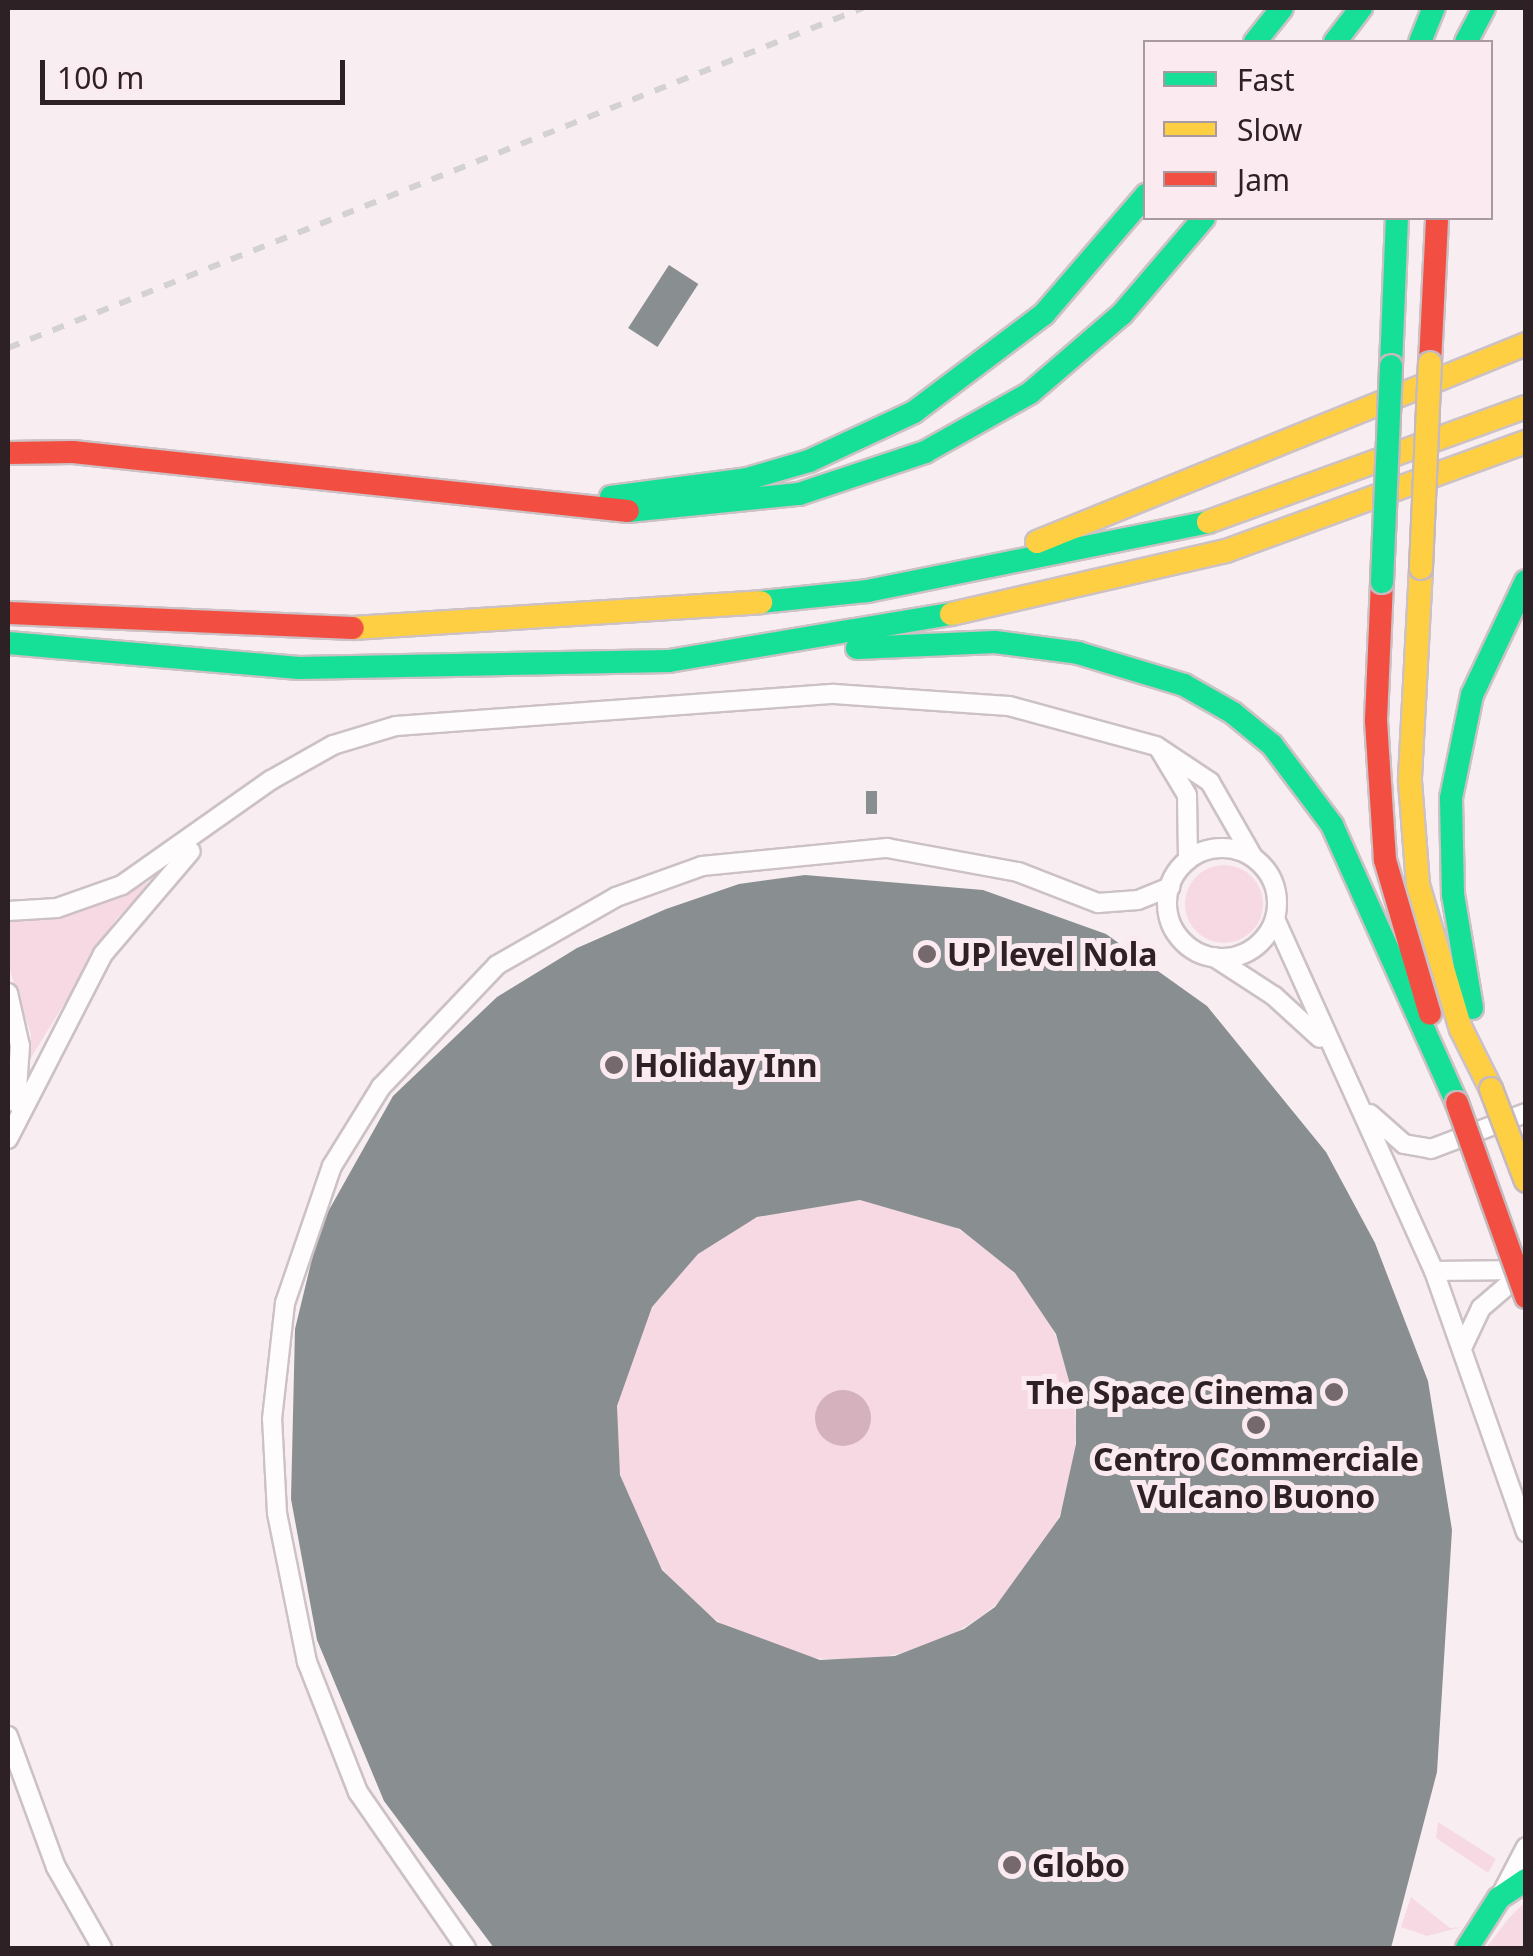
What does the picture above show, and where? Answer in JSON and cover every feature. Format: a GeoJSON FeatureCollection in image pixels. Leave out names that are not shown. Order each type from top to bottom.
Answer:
{"type":"FeatureCollection","features":[{"type":"Feature","properties":{"kind":"main road"},"geometry":{"type":"LineString","coordinates":[[1257,40],[1282,8]]}},
{"type":"Feature","properties":{"kind":"main road"},"geometry":{"type":"LineString","coordinates":[[1337,40],[1361,8]]}},
{"type":"Feature","properties":{"kind":"main road"},"geometry":{"type":"LineString","coordinates":[[1421,40],[1434,8]]}},
{"type":"Feature","properties":{"kind":"main road"},"geometry":{"type":"LineString","coordinates":[[1467,40],[1484,8]]}},
{"type":"Feature","properties":{"kind":"main road"},"geometry":{"type":"LineString","coordinates":[[558,505],[747,478],[809,461],[914,412],[1044,314],[1143,199]]}},
{"type":"Feature","properties":{"kind":"main road"},"geometry":{"type":"LineString","coordinates":[[8,452],[73,452],[658,514],[736,506],[925,452],[1063,368],[1122,314],[1202,220]]}},
{"type":"Feature","properties":{"kind":"main road"},"geometry":{"type":"LineString","coordinates":[[1397,220],[1376,721],[1385,860],[1457,1103],[1526,1297]]}},
{"type":"Feature","properties":{"kind":"main road"},"geometry":{"type":"LineString","coordinates":[[1436,220],[1410,781],[1418,885],[1461,1029],[1492,1089],[1526,1181]]}},
{"type":"Feature","properties":{"kind":"main road"},"geometry":{"type":"LineString","coordinates":[[867,591],[1117,514],[1526,344]]}},
{"type":"Feature","properties":{"kind":"main road"},"geometry":{"type":"LineString","coordinates":[[8,613],[318,630],[655,614],[867,591],[1226,518],[1526,407]]}},
{"type":"Feature","properties":{"kind":"main road"},"geometry":{"type":"LineString","coordinates":[[669,660],[968,612],[1226,551],[1526,442]]}},
{"type":"Feature","properties":{"kind":"main road"},"geometry":{"type":"LineString","coordinates":[[1492,1089],[1458,931],[1451,798],[1472,695],[1526,581]]}},
{"type":"Feature","properties":{"kind":"main road"},"geometry":{"type":"LineString","coordinates":[[8,644],[299,668],[669,660],[994,642],[1078,653],[1184,685],[1233,713],[1302,780],[1332,825],[1457,1103]]}},
{"type":"Feature","properties":{"kind":"main road"},"geometry":{"type":"LineString","coordinates":[[1467,1948],[1499,1898],[1526,1880]]}},
{"type":"Feature","properties":{"kind":"street"},"geometry":{"type":"LineString","coordinates":[[8,911],[89,899],[156,866],[333,745],[471,715],[896,694],[1009,706],[1156,746],[1210,782],[1253,857],[1274,884],[1275,918],[1332,1052],[1363,1106],[1434,1272],[1526,1532]]}},
{"type":"Feature","properties":{"kind":"street"},"geometry":{"type":"LineString","coordinates":[[466,1948],[358,1792],[307,1662],[277,1513],[272,1419],[285,1303],[332,1166],[380,1088],[497,965],[616,897],[702,866],[887,848],[1018,872],[1098,903],[1138,900],[1170,887],[1188,860],[1187,795],[1156,746]]}},
{"type":"Feature","properties":{"kind":"street"},"geometry":{"type":"LineString","coordinates":[[14,1118],[103,954],[213,825]]}},
{"type":"Feature","properties":{"kind":"street"},"geometry":{"type":"LineString","coordinates":[[1188,860],[1220,848],[1253,857]]}},
{"type":"Feature","properties":{"kind":"street"},"geometry":{"type":"LineString","coordinates":[[1170,887],[1181,940],[1274,996],[1332,1052]]}},
{"type":"Feature","properties":{"kind":"street"},"geometry":{"type":"LineString","coordinates":[[1213,957],[1244,953],[1275,918]]}},
{"type":"Feature","properties":{"kind":"street"},"geometry":{"type":"LineString","coordinates":[[8,992],[20,1046],[14,1118],[8,1139]]}},
{"type":"Feature","properties":{"kind":"street"},"geometry":{"type":"LineString","coordinates":[[1363,1106],[1404,1144],[1431,1150],[1526,1113]]}},
{"type":"Feature","properties":{"kind":"street"},"geometry":{"type":"LineString","coordinates":[[1434,1272],[1525,1270]]}},
{"type":"Feature","properties":{"kind":"street"},"geometry":{"type":"LineString","coordinates":[[1463,1346],[1480,1308],[1525,1270]]}},
{"type":"Feature","properties":{"kind":"street"},"geometry":{"type":"LineString","coordinates":[[8,1736],[56,1868],[102,1948]]}},
{"type":"Feature","properties":{"kind":"street"},"geometry":{"type":"LineString","coordinates":[[1499,1898],[1526,1847]]}},
{"type":"Feature","properties":{"kind":"shaded area"},"geometry":{"type":"Polygon","coordinates":[[[1224,865],[1239,868],[1251,877],[1260,889],[1260,919],[1251,931],[1239,940],[1224,943],[1209,940],[1197,931],[1188,919],[1185,904],[1188,889],[1197,877],[1209,868],[1224,865]]]}},
{"type":"Feature","properties":{"kind":"shaded area"},"geometry":{"type":"Polygon","coordinates":[[[154,880],[116,919],[29,1061],[31,1034],[8,965],[8,922],[71,915],[154,880]]]}},
{"type":"Feature","properties":{"kind":"shaded area"},"geometry":{"type":"Polygon","coordinates":[[[846,1200],[913,1210],[954,1227],[992,1252],[1024,1284],[1049,1322],[1066,1363],[1076,1430],[1066,1497],[1049,1538],[1024,1576],[992,1608],[954,1633],[913,1650],[846,1660],[779,1650],[738,1633],[700,1608],[668,1576],[643,1538],[626,1497],[616,1430],[626,1363],[643,1322],[668,1284],[700,1252],[738,1227],[779,1210],[846,1200]]]}},
{"type":"Feature","properties":{"kind":"shaded area"},"geometry":{"type":"Polygon","coordinates":[[[843,1390],[863,1398],[871,1418],[863,1438],[843,1446],[823,1438],[815,1418],[823,1398],[843,1390]]]}},
{"type":"Feature","properties":{"kind":"shaded area"},"geometry":{"type":"Polygon","coordinates":[[[1438,1822],[1496,1859],[1488,1873],[1436,1838],[1438,1822]]]}},
{"type":"Feature","properties":{"kind":"shaded area"},"geometry":{"type":"Polygon","coordinates":[[[1411,1897],[1450,1928],[1462,1927],[1427,1936],[1401,1927],[1411,1897]]]}},
{"type":"Feature","properties":{"kind":"shaded area"},"geometry":{"type":"Polygon","coordinates":[[[1525,1902],[1525,1948],[1486,1948],[1509,1918],[1525,1902]]]}},
{"type":"Feature","properties":{"kind":"building"},"geometry":{"type":"Polygon","coordinates":[[[669,265],[698,284],[658,347],[628,328],[669,265]]]}},
{"type":"Feature","properties":{"kind":"building"},"geometry":{"type":"Polygon","coordinates":[[[866,791],[877,791],[877,814],[866,814],[866,791]]]}},
{"type":"Feature","properties":{"kind":"building","name":"Centro Commerciale Vulcano Buono"},"geometry":{"type":"Polygon","coordinates":[[[805,875],[983,890],[1106,934],[1207,1006],[1326,1152],[1375,1243],[1428,1381],[1452,1530],[1437,1772],[1391,1948],[494,1948],[384,1801],[317,1640],[291,1499],[295,1329],[320,1226],[393,1096],[497,997],[577,948],[666,909],[739,884],[805,875]],[[860,1200],[757,1217],[698,1254],[652,1307],[617,1406],[620,1475],[662,1570],[717,1622],[820,1660],[895,1656],[964,1629],[995,1607],[1060,1517],[1076,1444],[1076,1406],[1056,1334],[1015,1273],[960,1229],[860,1200]]]}},
{"type":"Feature","properties":{"kind":"railway"},"geometry":{"type":"LineString","coordinates":[[8,348],[863,8]]}},
{"type":"Feature","properties":{"kind":"traffic: fast"},"geometry":{"type":"LineString","coordinates":[[1257,40],[1282,8]]}},
{"type":"Feature","properties":{"kind":"traffic: fast"},"geometry":{"type":"LineString","coordinates":[[1337,40],[1361,8]]}},
{"type":"Feature","properties":{"kind":"traffic: fast"},"geometry":{"type":"LineString","coordinates":[[1421,40],[1434,8]]}},
{"type":"Feature","properties":{"kind":"traffic: fast"},"geometry":{"type":"LineString","coordinates":[[1467,40],[1484,8]]}},
{"type":"Feature","properties":{"kind":"traffic: fast"},"geometry":{"type":"LineString","coordinates":[[611,497],[747,479],[809,461],[914,412],[1044,314],[1143,198]]}},
{"type":"Feature","properties":{"kind":"traffic: fast"},"geometry":{"type":"LineString","coordinates":[[628,511],[799,494],[925,452],[1030,393],[1122,314],[1202,220]]}},
{"type":"Feature","properties":{"kind":"traffic: fast"},"geometry":{"type":"LineString","coordinates":[[1391,366],[1397,220]]}},
{"type":"Feature","properties":{"kind":"traffic: fast"},"geometry":{"type":"LineString","coordinates":[[1382,582],[1391,366]]}},
{"type":"Feature","properties":{"kind":"traffic: fast"},"geometry":{"type":"LineString","coordinates":[[761,602],[867,591],[1208,522]]}},
{"type":"Feature","properties":{"kind":"traffic: fast"},"geometry":{"type":"LineString","coordinates":[[1472,1008],[1453,894],[1451,798],[1472,695],[1526,581]]}},
{"type":"Feature","properties":{"kind":"traffic: fast"},"geometry":{"type":"LineString","coordinates":[[8,643],[299,668],[669,661],[951,614]]}},
{"type":"Feature","properties":{"kind":"traffic: fast"},"geometry":{"type":"LineString","coordinates":[[857,648],[995,642],[1078,653],[1184,685],[1233,713],[1272,745],[1332,825],[1457,1103]]}},
{"type":"Feature","properties":{"kind":"traffic: fast"},"geometry":{"type":"LineString","coordinates":[[1467,1948],[1499,1898],[1526,1880]]}},
{"type":"Feature","properties":{"kind":"traffic: slow"},"geometry":{"type":"LineString","coordinates":[[1037,542],[1526,344]]}},
{"type":"Feature","properties":{"kind":"traffic: slow"},"geometry":{"type":"LineString","coordinates":[[1421,568],[1430,363]]}},
{"type":"Feature","properties":{"kind":"traffic: slow"},"geometry":{"type":"LineString","coordinates":[[1208,522],[1526,407]]}},
{"type":"Feature","properties":{"kind":"traffic: slow"},"geometry":{"type":"LineString","coordinates":[[951,614],[1226,551],[1526,442]]}},
{"type":"Feature","properties":{"kind":"traffic: slow"},"geometry":{"type":"LineString","coordinates":[[1421,568],[1410,781],[1418,885],[1461,1029],[1491,1089]]}},
{"type":"Feature","properties":{"kind":"traffic: slow"},"geometry":{"type":"LineString","coordinates":[[353,628],[761,602]]}},
{"type":"Feature","properties":{"kind":"traffic: slow"},"geometry":{"type":"LineString","coordinates":[[1491,1089],[1526,1181]]}},
{"type":"Feature","properties":{"kind":"traffic: jam"},"geometry":{"type":"LineString","coordinates":[[1430,363],[1437,220]]}},
{"type":"Feature","properties":{"kind":"traffic: jam"},"geometry":{"type":"LineString","coordinates":[[8,453],[73,452],[628,511]]}},
{"type":"Feature","properties":{"kind":"traffic: jam"},"geometry":{"type":"LineString","coordinates":[[1382,582],[1376,721],[1385,860],[1430,1014]]}},
{"type":"Feature","properties":{"kind":"traffic: jam"},"geometry":{"type":"LineString","coordinates":[[8,613],[353,628]]}},
{"type":"Feature","properties":{"kind":"traffic: jam"},"geometry":{"type":"LineString","coordinates":[[1457,1103],[1526,1297]]}},
{"type":"Feature","properties":{"kind":"place","name":"UP level Nola"},"geometry":{"type":"Point","coordinates":[927,954]}},
{"type":"Feature","properties":{"kind":"place","name":"Holiday Inn"},"geometry":{"type":"Point","coordinates":[614,1065]}},
{"type":"Feature","properties":{"kind":"place","name":"The Space Cinema"},"geometry":{"type":"Point","coordinates":[1334,1392]}},
{"type":"Feature","properties":{"kind":"place","name":"Centro Commerciale Vulcano Buono"},"geometry":{"type":"Point","coordinates":[1256,1425]}},
{"type":"Feature","properties":{"kind":"place","name":"Globo"},"geometry":{"type":"Point","coordinates":[1012,1865]}}]}
